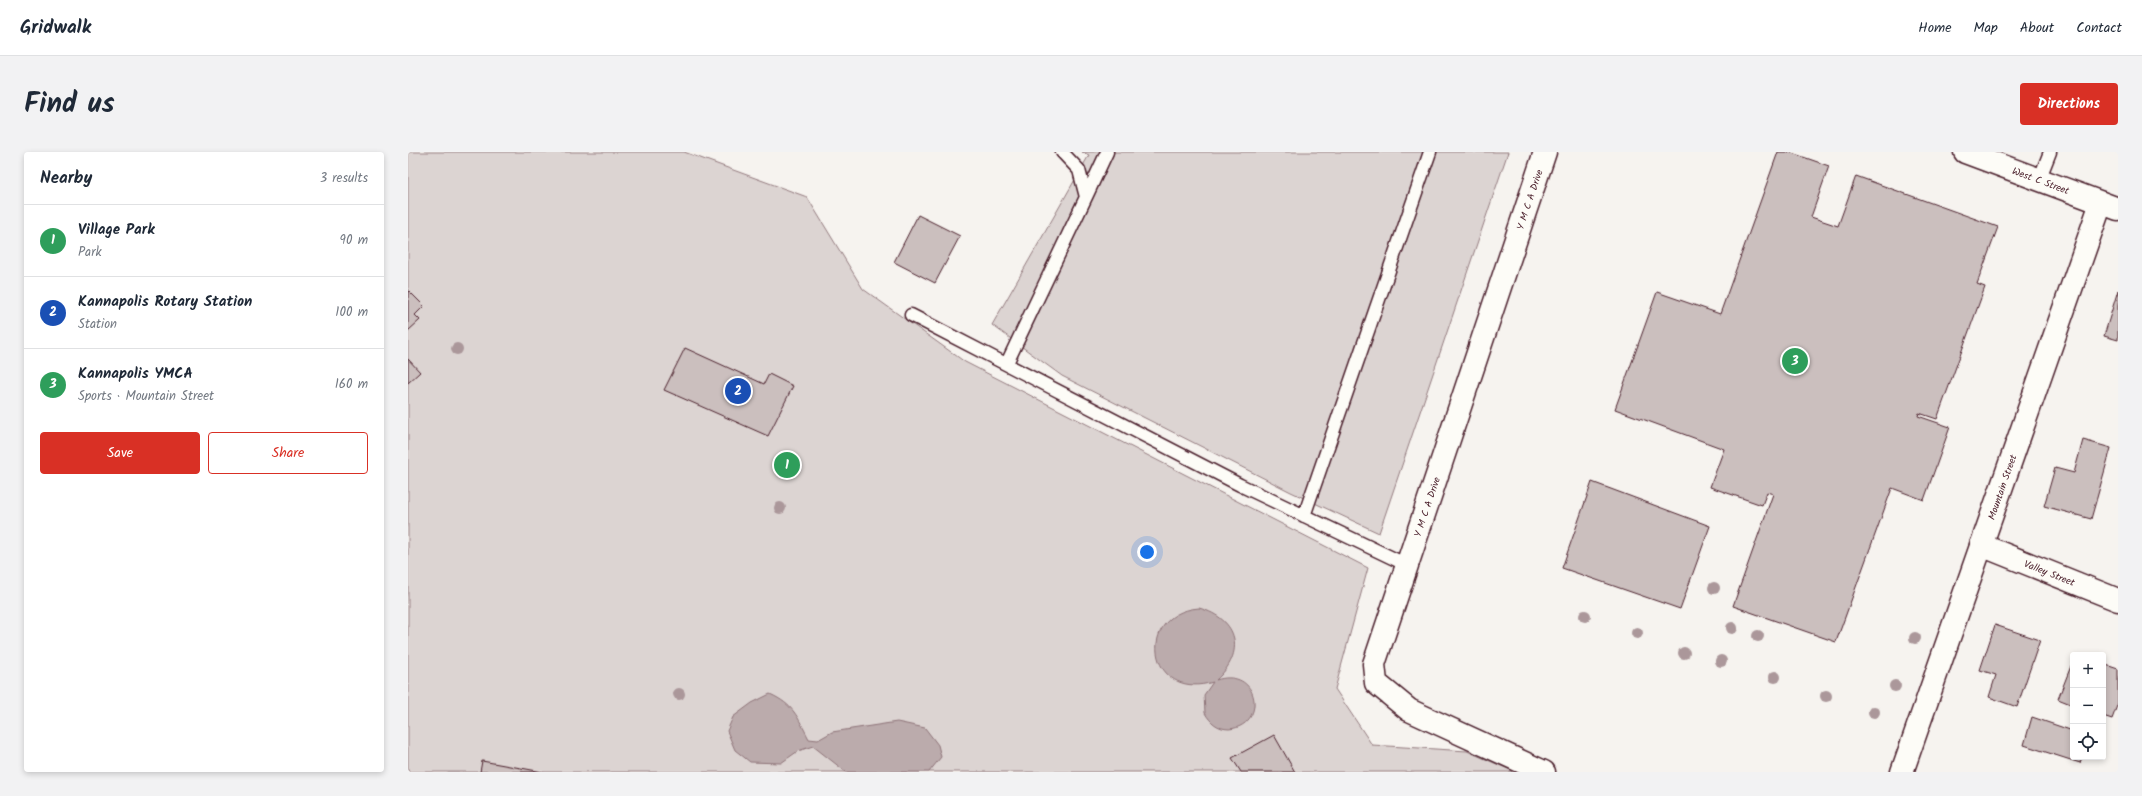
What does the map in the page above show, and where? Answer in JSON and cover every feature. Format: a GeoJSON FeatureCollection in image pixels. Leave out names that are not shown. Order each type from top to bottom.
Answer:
{"type":"FeatureCollection","features":[{"type":"Feature","properties":{"kind":"street","name":"Y M C A Drive"},"geometry":{"type":"LineString","coordinates":[[1544,772],[1409,710],[1376,683],[1374,664],[1545,152]]}},
{"type":"Feature","properties":{"kind":"street","name":"West C Street"},"geometry":{"type":"LineString","coordinates":[[1964,152],[2110,206]]}},
{"type":"Feature","properties":{"kind":"street","name":"Mountain Street"},"geometry":{"type":"LineString","coordinates":[[1902,772],[1981,545],[2110,206]]}},
{"type":"Feature","properties":{"kind":"street","name":"Valley Street"},"geometry":{"type":"LineString","coordinates":[[1981,545],[2118,600]]}},
{"type":"Feature","properties":{"kind":"lane"},"geometry":{"type":"LineString","coordinates":[[1062,152],[1079,170],[1086,197]]}},
{"type":"Feature","properties":{"kind":"lane"},"geometry":{"type":"LineString","coordinates":[[1007,363],[1107,152]]}},
{"type":"Feature","properties":{"kind":"lane"},"geometry":{"type":"LineString","coordinates":[[1304,516],[1430,152]]}},
{"type":"Feature","properties":{"kind":"lane"},"geometry":{"type":"LineString","coordinates":[[2039,180],[2050,152]]}},
{"type":"Feature","properties":{"kind":"lane"},"geometry":{"type":"LineString","coordinates":[[911,315],[1007,363],[1240,485],[1407,565]]}},
{"type":"Feature","properties":{"kind":"shaded area"},"geometry":{"type":"Polygon","coordinates":[[[408,152],[684,152],[807,197],[863,289],[965,362],[1368,568],[1335,689],[1372,745],[1467,751],[1515,772],[408,772],[408,152]]]}},
{"type":"Feature","properties":{"kind":"shaded area"},"geometry":{"type":"Polygon","coordinates":[[[1082,152],[1508,152],[1379,533],[1291,492],[1062,376],[992,325],[1089,155],[1082,152]]]}},
{"type":"Feature","properties":{"kind":"shaded area"},"geometry":{"type":"Polygon","coordinates":[[[1199,608],[1212,613],[1223,620],[1230,628],[1234,638],[1232,659],[1226,670],[1216,680],[1231,678],[1242,681],[1250,689],[1254,698],[1254,708],[1250,718],[1241,725],[1229,729],[1221,728],[1212,722],[1205,713],[1204,695],[1213,682],[1191,685],[1174,680],[1163,669],[1157,654],[1158,639],[1165,624],[1178,613],[1199,608]]]}},
{"type":"Feature","properties":{"kind":"shaded area"},"geometry":{"type":"Polygon","coordinates":[[[770,694],[785,702],[790,707],[798,718],[809,739],[818,740],[832,732],[897,722],[925,728],[938,745],[941,757],[929,772],[846,772],[813,746],[798,751],[781,763],[750,762],[735,750],[727,731],[733,717],[752,703],[770,694]]]}},
{"type":"Feature","properties":{"kind":"building"},"geometry":{"type":"Polygon","coordinates":[[[1778,152],[1789,152],[1829,166],[1811,217],[1838,226],[1856,176],[1998,227],[1977,284],[1985,287],[1937,419],[1919,413],[1918,416],[1950,427],[1924,500],[1892,488],[1836,642],[1733,606],[1773,494],[1767,492],[1762,505],[1710,487],[1724,449],[1615,409],[1657,292],[1720,314],[1778,152]]]}},
{"type":"Feature","properties":{"kind":"building"},"geometry":{"type":"Polygon","coordinates":[[[918,215],[960,236],[935,283],[894,262],[918,215]]]}},
{"type":"Feature","properties":{"kind":"building"},"geometry":{"type":"Polygon","coordinates":[[[408,290],[424,306],[415,315],[420,320],[408,331],[408,290]]]}},
{"type":"Feature","properties":{"kind":"building"},"geometry":{"type":"Polygon","coordinates":[[[2118,290],[2118,340],[2104,336],[2118,290]]]}},
{"type":"Feature","properties":{"kind":"building"},"geometry":{"type":"Polygon","coordinates":[[[685,348],[764,384],[769,374],[793,386],[768,436],[664,390],[685,348]]]}},
{"type":"Feature","properties":{"kind":"building"},"geometry":{"type":"Polygon","coordinates":[[[408,359],[420,372],[408,383],[408,359]]]}},
{"type":"Feature","properties":{"kind":"building"},"geometry":{"type":"Polygon","coordinates":[[[2083,440],[2111,448],[2091,519],[2044,506],[2055,468],[2074,473],[2083,440]]]}},
{"type":"Feature","properties":{"kind":"building"},"geometry":{"type":"Polygon","coordinates":[[[1592,482],[1710,526],[1680,609],[1562,568],[1592,482]]]}},
{"type":"Feature","properties":{"kind":"building"},"geometry":{"type":"Polygon","coordinates":[[[1995,625],[2040,640],[2017,707],[1989,697],[1996,675],[1980,670],[1995,625]]]}},
{"type":"Feature","properties":{"kind":"building"},"geometry":{"type":"Polygon","coordinates":[[[2106,665],[2118,669],[2118,703],[2112,719],[2106,717],[2106,665]]]}},
{"type":"Feature","properties":{"kind":"building"},"geometry":{"type":"Polygon","coordinates":[[[2070,669],[2070,704],[2058,699],[2070,669]]]}},
{"type":"Feature","properties":{"kind":"building"},"geometry":{"type":"Polygon","coordinates":[[[2032,717],[2070,730],[2070,760],[2024,745],[2032,717]]]}},
{"type":"Feature","properties":{"kind":"building"},"geometry":{"type":"Polygon","coordinates":[[[1274,735],[1295,772],[1241,772],[1232,758],[1274,735]]]}},
{"type":"Feature","properties":{"kind":"building"},"geometry":{"type":"Polygon","coordinates":[[[2071,760],[2081,760],[2080,763],[2071,760]]]}},
{"type":"Feature","properties":{"kind":"building"},"geometry":{"type":"Polygon","coordinates":[[[482,761],[543,772],[480,772],[482,761]]]}},
{"type":"Feature","properties":{"kind":"place","name":"Kannapolis YMCA"},"geometry":{"type":"Point","coordinates":[1795,361]}},
{"type":"Feature","properties":{"kind":"place","name":"Kannapolis Rotary Station"},"geometry":{"type":"Point","coordinates":[738,391]}},
{"type":"Feature","properties":{"kind":"place","name":"Village Park"},"geometry":{"type":"Point","coordinates":[787,465]}}]}
